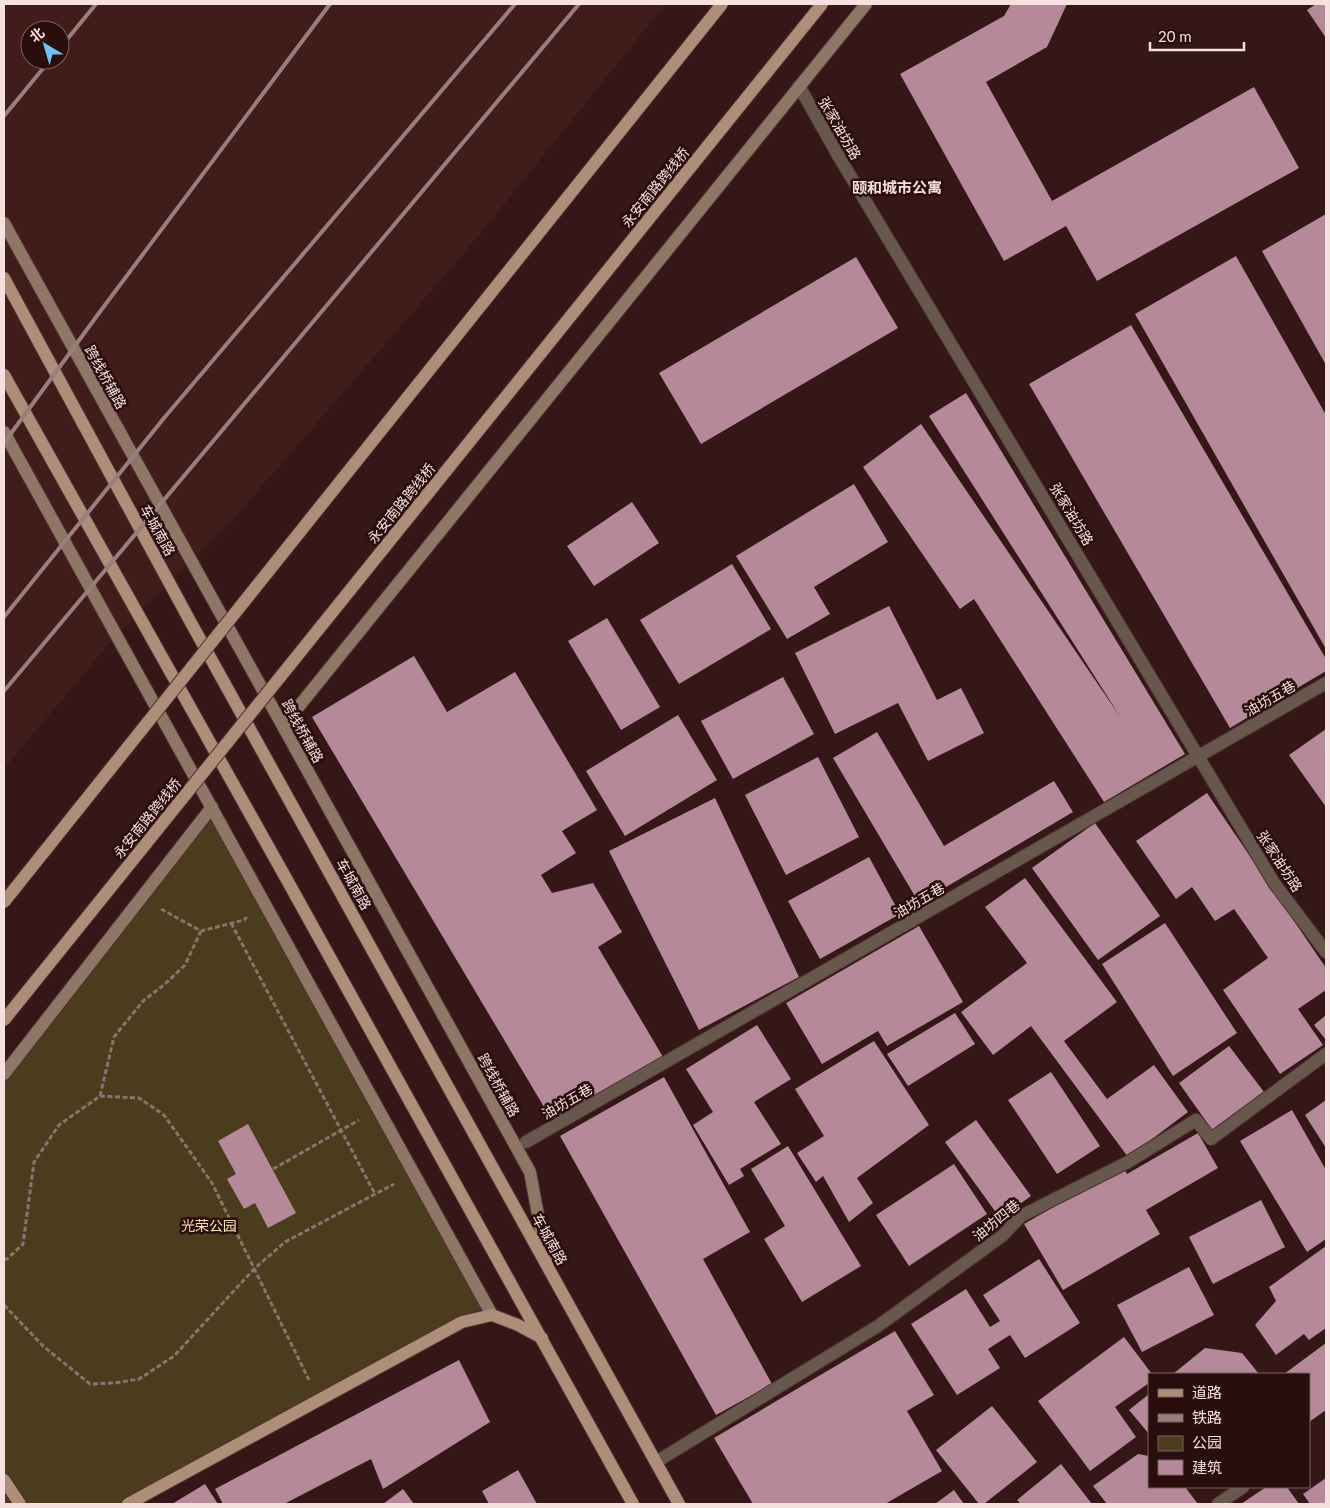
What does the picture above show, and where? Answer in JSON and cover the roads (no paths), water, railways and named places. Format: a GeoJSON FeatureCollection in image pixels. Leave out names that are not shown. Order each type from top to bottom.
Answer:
{"type":"FeatureCollection","features":[{"type":"Feature","properties":{"kind":"main road"},"geometry":{"type":"LineString","coordinates":[[4,902],[722,4]]}},
{"type":"Feature","properties":{"kind":"main road","name":"永安南路跨线桥"},"geometry":{"type":"LineString","coordinates":[[4,1020],[822,4]]}},
{"type":"Feature","properties":{"kind":"main road","name":"车城南路"},"geometry":{"type":"LineString","coordinates":[[4,278],[195,630],[680,1504]]}},
{"type":"Feature","properties":{"kind":"main road"},"geometry":{"type":"LineString","coordinates":[[4,375],[633,1504]]}},
{"type":"Feature","properties":{"kind":"main road"},"geometry":{"type":"LineString","coordinates":[[128,1504],[462,1322],[492,1315],[518,1325],[542,1338]]}},
{"type":"Feature","properties":{"kind":"main road"},"geometry":{"type":"LineString","coordinates":[[4,1480],[20,1504]]}},
{"type":"Feature","properties":{"kind":"street"},"geometry":{"type":"LineString","coordinates":[[283,726],[866,4]]}},
{"type":"Feature","properties":{"kind":"street","name":"张家油坊路"},"geometry":{"type":"LineString","coordinates":[[799,86],[844,166],[1274,883],[1326,952]]}},
{"type":"Feature","properties":{"kind":"street","name":"跨线桥辅路"},"geometry":{"type":"LineString","coordinates":[[4,223],[530,1172],[547,1263]]}},
{"type":"Feature","properties":{"kind":"street"},"geometry":{"type":"LineString","coordinates":[[4,432],[492,1315]]}},
{"type":"Feature","properties":{"kind":"street","name":"油坊五巷"},"geometry":{"type":"LineString","coordinates":[[526,1142],[1326,683]]}},
{"type":"Feature","properties":{"kind":"street"},"geometry":{"type":"LineString","coordinates":[[4,1074],[212,807]]}},
{"type":"Feature","properties":{"kind":"street","name":"油坊四巷"},"geometry":{"type":"LineString","coordinates":[[656,1462],[878,1326],[1002,1236],[1020,1216],[1128,1162],[1196,1120],[1210,1139],[1326,1054]]}},
{"type":"Feature","properties":{"kind":"street"},"geometry":{"type":"LineString","coordinates":[[1218,1504],[1242,1488]]}},
{"type":"Feature","properties":{"kind":"railway"},"geometry":{"type":"LineString","coordinates":[[70,36],[96,4]]}},
{"type":"Feature","properties":{"kind":"railway"},"geometry":{"type":"LineString","coordinates":[[4,443],[330,4]]}},
{"type":"Feature","properties":{"kind":"railway"},"geometry":{"type":"LineString","coordinates":[[4,617],[164,418],[515,4]]}},
{"type":"Feature","properties":{"kind":"railway"},"geometry":{"type":"LineString","coordinates":[[4,691],[579,4]]}},
{"type":"Feature","properties":{"kind":"railway"},"geometry":{"type":"LineString","coordinates":[[4,116],[42,70]]}},
{"type":"Feature","properties":{"kind":"district","name":"颐和城市公寓"},"geometry":{"type":"Point","coordinates":[897,187]}},
{"type":"Feature","properties":{"kind":"park label","name":"光荣公园"},"geometry":{"type":"Point","coordinates":[209,1225]}}]}
